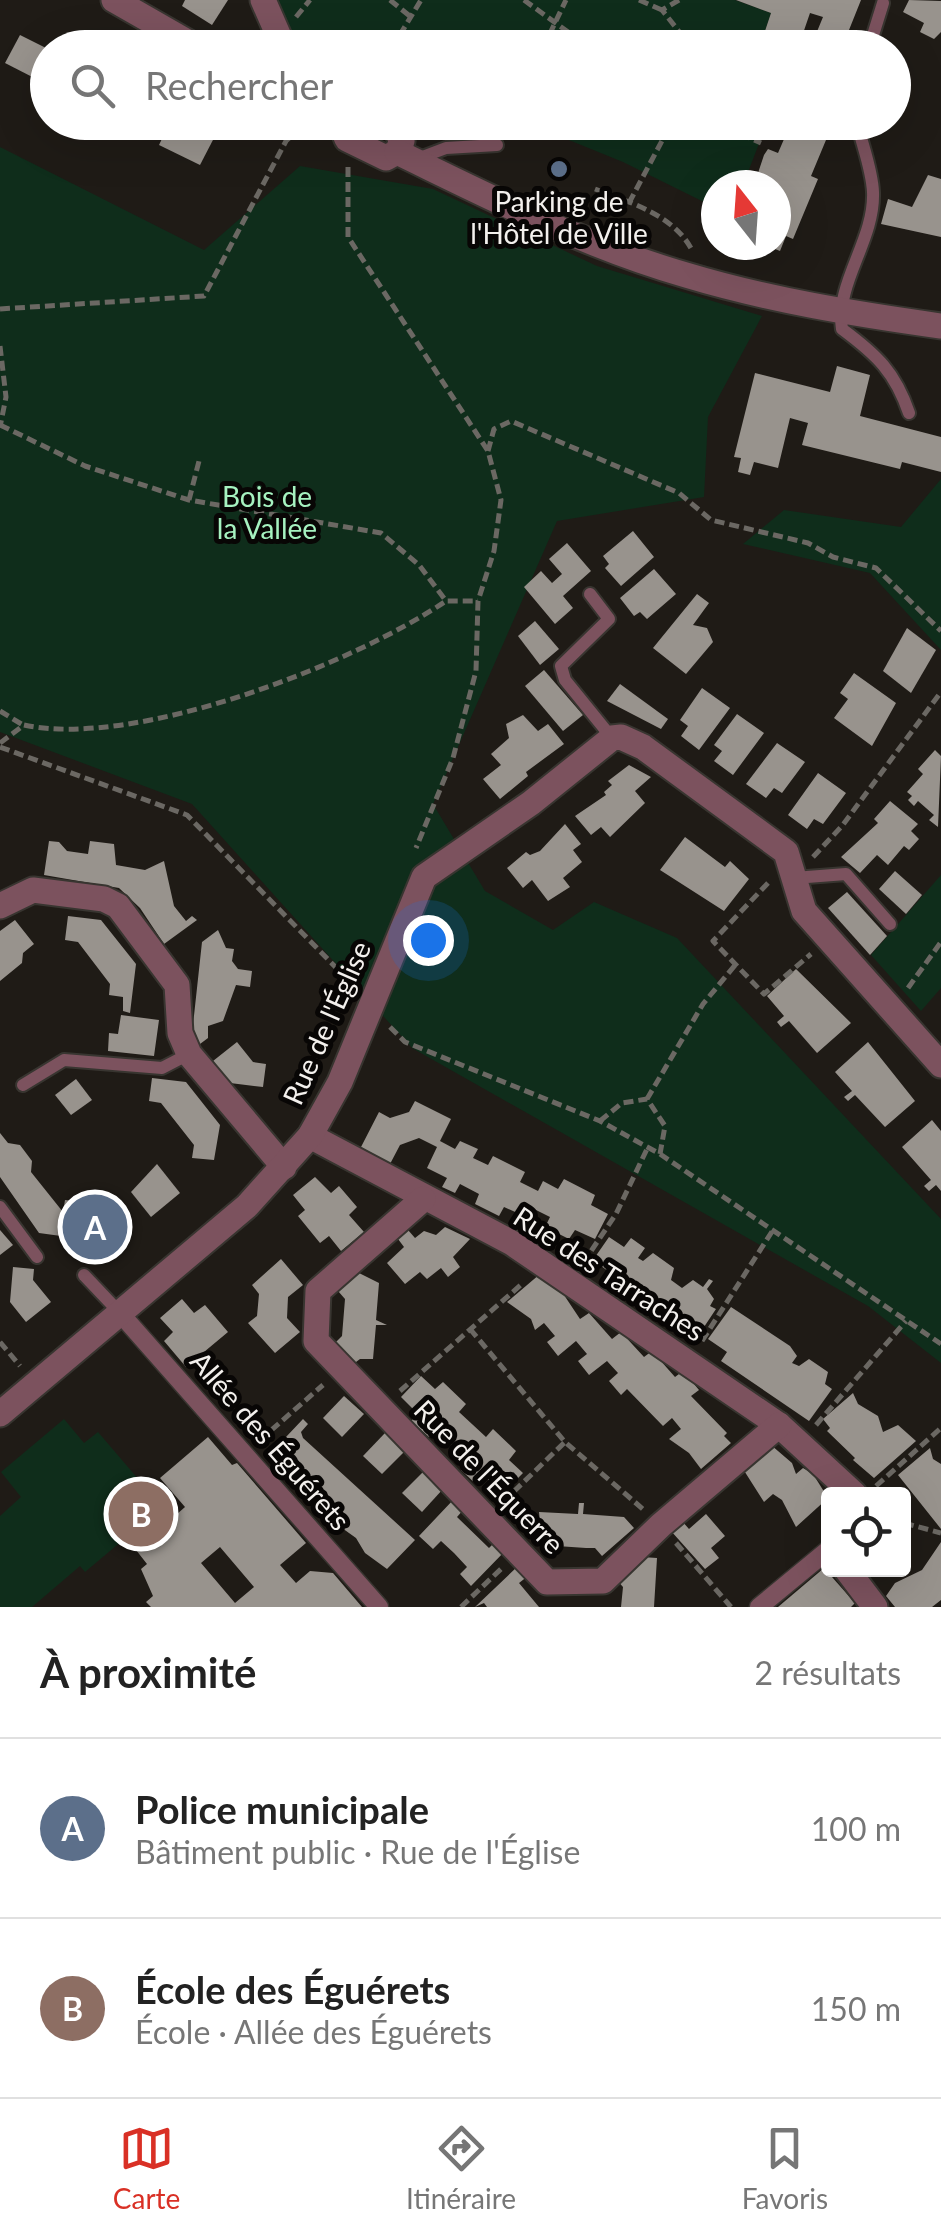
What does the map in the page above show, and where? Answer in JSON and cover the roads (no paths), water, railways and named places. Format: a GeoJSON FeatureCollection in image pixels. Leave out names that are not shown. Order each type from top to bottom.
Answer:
{"type":"FeatureCollection","features":[{"type":"Feature","properties":{"kind":"street"},"geometry":{"type":"LineString","coordinates":[[114,0],[166,30]]}},
{"type":"Feature","properties":{"kind":"street"},"geometry":{"type":"LineString","coordinates":[[263,0],[276,30]]}},
{"type":"Feature","properties":{"kind":"street"},"geometry":{"type":"LineString","coordinates":[[357,140],[380,158],[406,156],[566,232],[708,281],[840,312],[941,326]]}},
{"type":"Feature","properties":{"kind":"street"},"geometry":{"type":"LineString","coordinates":[[403,140],[406,156]]}},
{"type":"Feature","properties":{"kind":"street"},"geometry":{"type":"LineString","coordinates":[[612,738],[621,737],[643,747],[779,844],[790,860],[804,911],[941,1065]]}},
{"type":"Feature","properties":{"kind":"street","name":"Rue de l'Église"},"geometry":{"type":"LineString","coordinates":[[0,1414],[246,1206],[284,1168],[310,1136],[340,1082],[363,998],[424,878],[532,804],[612,738]]}},
{"type":"Feature","properties":{"kind":"street"},"geometry":{"type":"LineString","coordinates":[[0,906],[33,890],[104,900],[118,906],[177,985],[180,1033],[189,1054],[284,1168]]}},
{"type":"Feature","properties":{"kind":"street","name":"Rue des Tarraches"},"geometry":{"type":"LineString","coordinates":[[310,1136],[423,1200],[512,1243],[778,1425],[846,1487]]}},
{"type":"Feature","properties":{"kind":"street","name":"Rue de l'Équerre"},"geometry":{"type":"LineString","coordinates":[[423,1200],[318,1291],[316,1340],[548,1582],[604,1581],[661,1525],[778,1425]]}},
{"type":"Feature","properties":{"kind":"street","name":"Allée des Éguérets"},"geometry":{"type":"LineString","coordinates":[[120,1313],[379,1607]]}},
{"type":"Feature","properties":{"kind":"street"},"geometry":{"type":"LineString","coordinates":[[759,1607],[821,1556]]}},
{"type":"Feature","properties":{"kind":"street"},"geometry":{"type":"LineString","coordinates":[[852,1577],[874,1607]]}},
{"type":"Feature","properties":{"kind":"lane"},"geometry":{"type":"LineString","coordinates":[[874,30],[882,3]]}},
{"type":"Feature","properties":{"kind":"lane"},"geometry":{"type":"LineString","coordinates":[[860,140],[873,192],[870,220],[840,312],[842,330],[882,359],[896,376],[909,413]]}},
{"type":"Feature","properties":{"kind":"lane"},"geometry":{"type":"LineString","coordinates":[[406,156],[498,144]]}},
{"type":"Feature","properties":{"kind":"lane"},"geometry":{"type":"LineString","coordinates":[[590,594],[609,619],[561,666],[565,680],[612,738]]}},
{"type":"Feature","properties":{"kind":"lane"},"geometry":{"type":"LineString","coordinates":[[794,878],[846,874],[890,924]]}},
{"type":"Feature","properties":{"kind":"lane"},"geometry":{"type":"LineString","coordinates":[[23,1085],[64,1060],[162,1068],[189,1054]]}},
{"type":"Feature","properties":{"kind":"lane"},"geometry":{"type":"LineString","coordinates":[[0,1207],[37,1257]]}},
{"type":"Feature","properties":{"kind":"lane"},"geometry":{"type":"LineString","coordinates":[[84,1275],[120,1313]]}},
{"type":"Feature","properties":{"kind":"place","name":"Parking de l'Hôtel de Ville"},"geometry":{"type":"Point","coordinates":[559,169]}},
{"type":"Feature","properties":{"kind":"place","name":"Police municipale"},"geometry":{"type":"Point","coordinates":[95,1227]}},
{"type":"Feature","properties":{"kind":"place","name":"École des Éguérets"},"geometry":{"type":"Point","coordinates":[141,1514]}},
{"type":"Feature","properties":{"kind":"park label","name":"Bois de la Vallée"},"geometry":{"type":"Point","coordinates":[267,513]}}]}
